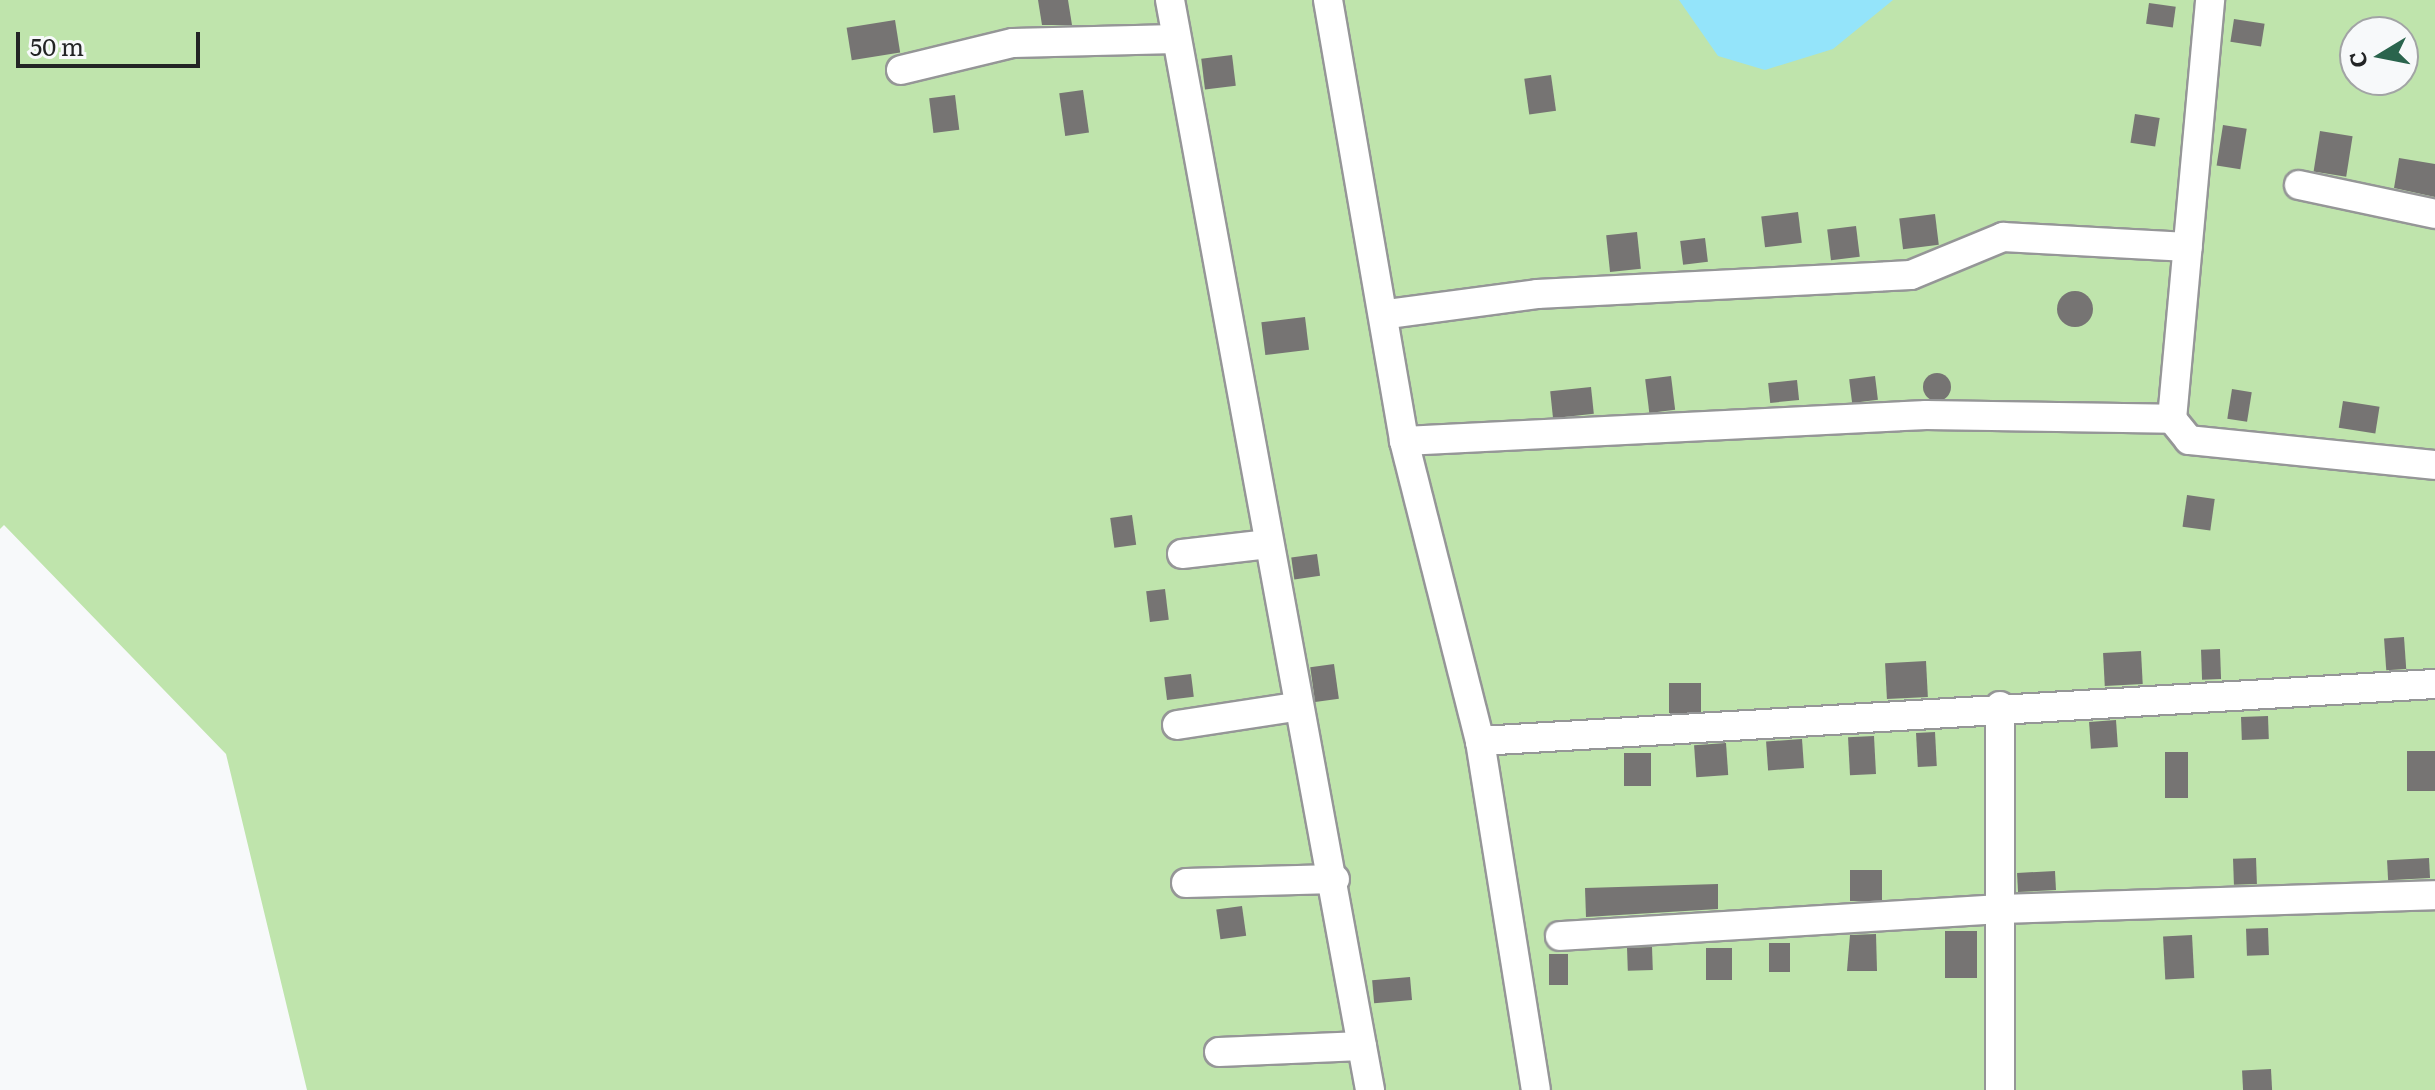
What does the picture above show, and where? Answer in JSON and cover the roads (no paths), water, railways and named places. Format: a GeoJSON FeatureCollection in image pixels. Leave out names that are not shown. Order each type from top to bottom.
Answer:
{"type":"FeatureCollection","features":[{"type":"Feature","properties":{"kind":"street"},"geometry":{"type":"LineString","coordinates":[[1170,0],[1295,707],[1335,879],[1370,1090]]}},
{"type":"Feature","properties":{"kind":"street"},"geometry":{"type":"LineString","coordinates":[[1328,0],[1388,314],[1404,441],[1480,741],[1536,1090]]}},
{"type":"Feature","properties":{"kind":"street"},"geometry":{"type":"LineString","coordinates":[[2210,0],[2172,419],[2189,440],[2435,465]]}},
{"type":"Feature","properties":{"kind":"street"},"geometry":{"type":"LineString","coordinates":[[901,70],[1013,43],[1176,39]]}},
{"type":"Feature","properties":{"kind":"street"},"geometry":{"type":"LineString","coordinates":[[2299,185],[2435,214]]}},
{"type":"Feature","properties":{"kind":"street"},"geometry":{"type":"LineString","coordinates":[[1388,314],[1537,294],[1911,275],[2003,237],[2188,247]]}},
{"type":"Feature","properties":{"kind":"street"},"geometry":{"type":"LineString","coordinates":[[1404,441],[1926,415],[2172,419]]}},
{"type":"Feature","properties":{"kind":"street"},"geometry":{"type":"LineString","coordinates":[[1182,554],[1268,544]]}},
{"type":"Feature","properties":{"kind":"street"},"geometry":{"type":"LineString","coordinates":[[1480,741],[2000,706],[2435,684]]}},
{"type":"Feature","properties":{"kind":"street"},"geometry":{"type":"LineString","coordinates":[[2000,706],[2000,1090]]}},
{"type":"Feature","properties":{"kind":"street"},"geometry":{"type":"LineString","coordinates":[[1177,725],[1295,707]]}},
{"type":"Feature","properties":{"kind":"street"},"geometry":{"type":"LineString","coordinates":[[1186,883],[1335,879]]}},
{"type":"Feature","properties":{"kind":"street"},"geometry":{"type":"LineString","coordinates":[[1560,936],[1999,909],[2435,895]]}},
{"type":"Feature","properties":{"kind":"street"},"geometry":{"type":"LineString","coordinates":[[1219,1052],[1362,1046]]}},
{"type":"Feature","properties":{"kind":"water"},"geometry":{"type":"Polygon","coordinates":[[[1679,0],[1893,0],[1833,49],[1765,70],[1718,56],[1679,0]]]}}]}
